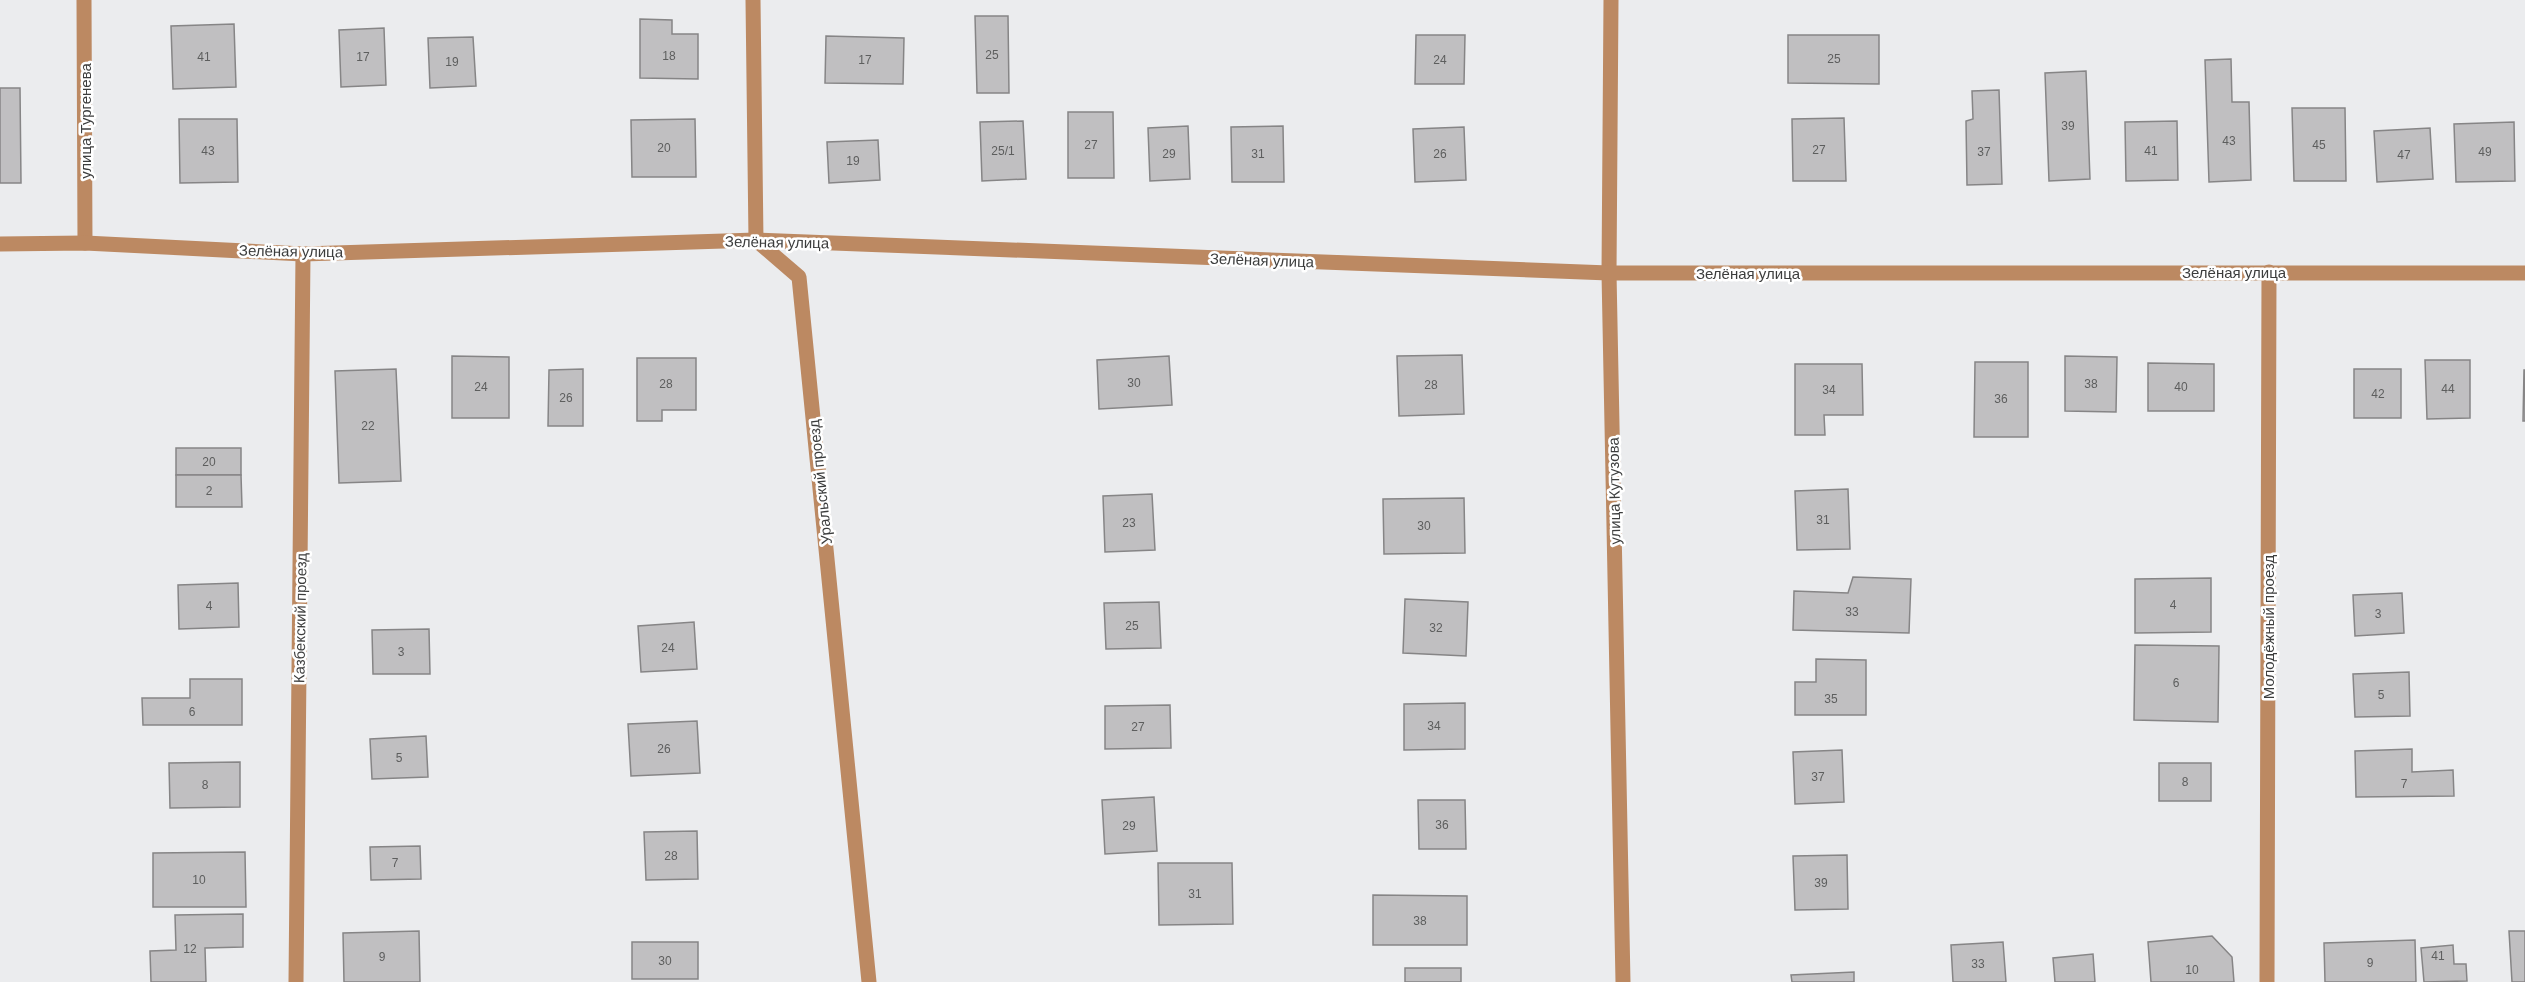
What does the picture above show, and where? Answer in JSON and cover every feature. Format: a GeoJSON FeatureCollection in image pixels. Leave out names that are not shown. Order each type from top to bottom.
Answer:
{"type":"FeatureCollection","features":[{"type":"Feature","properties":{"kind":"street","name":"улица Тургенева"},"geometry":{"type":"LineString","coordinates":[[84,0],[85,243]]}},
{"type":"Feature","properties":{"kind":"street"},"geometry":{"type":"LineString","coordinates":[[753,0],[756,240]]}},
{"type":"Feature","properties":{"kind":"street","name":"улица Кутузова"},"geometry":{"type":"LineString","coordinates":[[1611,0],[1609,273],[1623,982]]}},
{"type":"Feature","properties":{"kind":"street","name":"Зелёная улица"},"geometry":{"type":"LineString","coordinates":[[0,244],[85,243],[303,254],[756,240],[1609,273],[2525,273]]}},
{"type":"Feature","properties":{"kind":"street","name":"Уральский проезд"},"geometry":{"type":"LineString","coordinates":[[756,240],[799,277],[869,982]]}},
{"type":"Feature","properties":{"kind":"street","name":"Казбекский проезд"},"geometry":{"type":"LineString","coordinates":[[296,982],[303,254]]}},
{"type":"Feature","properties":{"kind":"street","name":"Молодёжный проезд"},"geometry":{"type":"LineString","coordinates":[[2267,982],[2269,272]]}},
{"type":"Feature","properties":{"kind":"building"},"geometry":{"type":"Polygon","coordinates":[[[975,16],[1008,16],[1009,93],[977,93],[975,16]]]}},
{"type":"Feature","properties":{"kind":"building"},"geometry":{"type":"Polygon","coordinates":[[[640,19],[672,20],[672,34],[698,34],[698,79],[640,78],[640,19]]]}},
{"type":"Feature","properties":{"kind":"building"},"geometry":{"type":"Polygon","coordinates":[[[234,24],[236,87],[173,89],[171,26],[234,24]]]}},
{"type":"Feature","properties":{"kind":"building"},"geometry":{"type":"Polygon","coordinates":[[[384,28],[386,85],[341,87],[339,30],[384,28]]]}},
{"type":"Feature","properties":{"kind":"building"},"geometry":{"type":"Polygon","coordinates":[[[1416,35],[1465,35],[1464,84],[1415,84],[1416,35]]]}},
{"type":"Feature","properties":{"kind":"building"},"geometry":{"type":"Polygon","coordinates":[[[1788,35],[1879,35],[1879,84],[1788,83],[1788,35]]]}},
{"type":"Feature","properties":{"kind":"building"},"geometry":{"type":"Polygon","coordinates":[[[826,36],[904,38],[903,84],[825,83],[826,36]]]}},
{"type":"Feature","properties":{"kind":"building"},"geometry":{"type":"Polygon","coordinates":[[[473,37],[476,86],[430,88],[428,38],[473,37]]]}},
{"type":"Feature","properties":{"kind":"building"},"geometry":{"type":"Polygon","coordinates":[[[2231,59],[2232,102],[2249,102],[2251,180],[2209,182],[2205,60],[2231,59]]]}},
{"type":"Feature","properties":{"kind":"building"},"geometry":{"type":"Polygon","coordinates":[[[2086,71],[2090,179],[2049,181],[2045,73],[2086,71]]]}},
{"type":"Feature","properties":{"kind":"building"},"geometry":{"type":"Polygon","coordinates":[[[0,88],[20,88],[21,183],[0,183],[0,88]]]}},
{"type":"Feature","properties":{"kind":"building"},"geometry":{"type":"Polygon","coordinates":[[[1999,90],[2002,184],[1967,185],[1966,121],[1973,119],[1972,91],[1999,90]]]}},
{"type":"Feature","properties":{"kind":"building"},"geometry":{"type":"Polygon","coordinates":[[[2292,108],[2345,108],[2346,181],[2294,181],[2292,108]]]}},
{"type":"Feature","properties":{"kind":"building"},"geometry":{"type":"Polygon","coordinates":[[[1068,112],[1113,112],[1114,178],[1068,178],[1068,112]]]}},
{"type":"Feature","properties":{"kind":"building"},"geometry":{"type":"Polygon","coordinates":[[[1844,118],[1846,181],[1793,181],[1792,119],[1844,118]]]}},
{"type":"Feature","properties":{"kind":"building"},"geometry":{"type":"Polygon","coordinates":[[[179,119],[237,119],[238,182],[180,183],[179,119]]]}},
{"type":"Feature","properties":{"kind":"building"},"geometry":{"type":"Polygon","coordinates":[[[695,119],[696,177],[632,177],[631,120],[695,119]]]}},
{"type":"Feature","properties":{"kind":"building"},"geometry":{"type":"Polygon","coordinates":[[[1023,121],[1026,179],[982,181],[980,122],[1023,121]]]}},
{"type":"Feature","properties":{"kind":"building"},"geometry":{"type":"Polygon","coordinates":[[[2177,121],[2178,180],[2126,181],[2125,122],[2177,121]]]}},
{"type":"Feature","properties":{"kind":"building"},"geometry":{"type":"Polygon","coordinates":[[[2514,122],[2515,181],[2456,182],[2454,124],[2514,122]]]}},
{"type":"Feature","properties":{"kind":"building"},"geometry":{"type":"Polygon","coordinates":[[[1188,126],[1190,179],[1150,181],[1148,128],[1188,126]]]}},
{"type":"Feature","properties":{"kind":"building"},"geometry":{"type":"Polygon","coordinates":[[[1283,126],[1284,182],[1232,182],[1231,127],[1283,126]]]}},
{"type":"Feature","properties":{"kind":"building"},"geometry":{"type":"Polygon","coordinates":[[[1464,127],[1466,180],[1415,182],[1413,129],[1464,127]]]}},
{"type":"Feature","properties":{"kind":"building"},"geometry":{"type":"Polygon","coordinates":[[[2430,128],[2433,179],[2377,182],[2374,131],[2430,128]]]}},
{"type":"Feature","properties":{"kind":"building"},"geometry":{"type":"Polygon","coordinates":[[[878,140],[880,180],[829,183],[827,142],[878,140]]]}},
{"type":"Feature","properties":{"kind":"building"},"geometry":{"type":"Polygon","coordinates":[[[1462,355],[1464,414],[1399,416],[1397,356],[1462,355]]]}},
{"type":"Feature","properties":{"kind":"building"},"geometry":{"type":"Polygon","coordinates":[[[452,356],[509,357],[509,418],[452,418],[452,356]]]}},
{"type":"Feature","properties":{"kind":"building"},"geometry":{"type":"Polygon","coordinates":[[[1169,356],[1172,405],[1099,409],[1097,360],[1169,356]]]}},
{"type":"Feature","properties":{"kind":"building"},"geometry":{"type":"Polygon","coordinates":[[[2065,356],[2117,357],[2116,412],[2065,411],[2065,356]]]}},
{"type":"Feature","properties":{"kind":"building"},"geometry":{"type":"Polygon","coordinates":[[[637,358],[696,358],[696,410],[662,410],[662,421],[637,421],[637,358]]]}},
{"type":"Feature","properties":{"kind":"building"},"geometry":{"type":"Polygon","coordinates":[[[2425,360],[2470,360],[2470,418],[2427,419],[2425,360]]]}},
{"type":"Feature","properties":{"kind":"building"},"geometry":{"type":"Polygon","coordinates":[[[1975,362],[2028,362],[2028,437],[1974,437],[1975,362]]]}},
{"type":"Feature","properties":{"kind":"building"},"geometry":{"type":"Polygon","coordinates":[[[2148,363],[2214,364],[2214,411],[2148,411],[2148,363]]]}},
{"type":"Feature","properties":{"kind":"building"},"geometry":{"type":"Polygon","coordinates":[[[1795,364],[1862,364],[1863,415],[1824,415],[1825,435],[1795,435],[1795,364]]]}},
{"type":"Feature","properties":{"kind":"building"},"geometry":{"type":"Polygon","coordinates":[[[396,369],[401,481],[339,483],[335,371],[396,369]]]}},
{"type":"Feature","properties":{"kind":"building"},"geometry":{"type":"Polygon","coordinates":[[[583,369],[583,426],[548,426],[549,370],[583,369]]]}},
{"type":"Feature","properties":{"kind":"building"},"geometry":{"type":"Polygon","coordinates":[[[2354,369],[2401,369],[2401,418],[2354,418],[2354,369]]]}},
{"type":"Feature","properties":{"kind":"building"},"geometry":{"type":"Polygon","coordinates":[[[2524,370],[2525,421],[2523,421],[2524,370]]]}},
{"type":"Feature","properties":{"kind":"building"},"geometry":{"type":"Polygon","coordinates":[[[176,448],[241,448],[241,475],[176,475],[176,448]]]}},
{"type":"Feature","properties":{"kind":"building"},"geometry":{"type":"Polygon","coordinates":[[[176,475],[241,475],[242,507],[176,507],[176,475]]]}},
{"type":"Feature","properties":{"kind":"building"},"geometry":{"type":"Polygon","coordinates":[[[1848,489],[1850,549],[1797,550],[1795,491],[1848,489]]]}},
{"type":"Feature","properties":{"kind":"building"},"geometry":{"type":"Polygon","coordinates":[[[1152,494],[1155,550],[1105,552],[1103,496],[1152,494]]]}},
{"type":"Feature","properties":{"kind":"building"},"geometry":{"type":"Polygon","coordinates":[[[1464,498],[1465,553],[1384,554],[1383,499],[1464,498]]]}},
{"type":"Feature","properties":{"kind":"building"},"geometry":{"type":"Polygon","coordinates":[[[1853,577],[1911,579],[1909,633],[1793,630],[1794,591],[1848,593],[1853,577]]]}},
{"type":"Feature","properties":{"kind":"building"},"geometry":{"type":"Polygon","coordinates":[[[2211,578],[2211,632],[2135,633],[2135,579],[2211,578]]]}},
{"type":"Feature","properties":{"kind":"building"},"geometry":{"type":"Polygon","coordinates":[[[238,583],[239,627],[179,629],[178,585],[238,583]]]}},
{"type":"Feature","properties":{"kind":"building"},"geometry":{"type":"Polygon","coordinates":[[[2402,593],[2404,633],[2355,636],[2353,595],[2402,593]]]}},
{"type":"Feature","properties":{"kind":"building"},"geometry":{"type":"Polygon","coordinates":[[[1405,599],[1468,602],[1466,656],[1403,653],[1405,599]]]}},
{"type":"Feature","properties":{"kind":"building"},"geometry":{"type":"Polygon","coordinates":[[[1159,602],[1161,648],[1106,649],[1104,603],[1159,602]]]}},
{"type":"Feature","properties":{"kind":"building"},"geometry":{"type":"Polygon","coordinates":[[[694,622],[697,669],[641,672],[638,626],[694,622]]]}},
{"type":"Feature","properties":{"kind":"building"},"geometry":{"type":"Polygon","coordinates":[[[429,629],[430,674],[373,674],[372,630],[429,629]]]}},
{"type":"Feature","properties":{"kind":"building"},"geometry":{"type":"Polygon","coordinates":[[[2135,645],[2219,646],[2218,722],[2134,720],[2135,645]]]}},
{"type":"Feature","properties":{"kind":"building"},"geometry":{"type":"Polygon","coordinates":[[[1816,659],[1866,660],[1866,715],[1795,715],[1795,682],[1816,682],[1816,659]]]}},
{"type":"Feature","properties":{"kind":"building"},"geometry":{"type":"Polygon","coordinates":[[[2409,672],[2410,716],[2355,717],[2353,674],[2409,672]]]}},
{"type":"Feature","properties":{"kind":"building"},"geometry":{"type":"Polygon","coordinates":[[[190,679],[242,679],[242,725],[143,725],[142,698],[190,698],[190,679]]]}},
{"type":"Feature","properties":{"kind":"building"},"geometry":{"type":"Polygon","coordinates":[[[1465,703],[1465,749],[1404,750],[1404,704],[1465,703]]]}},
{"type":"Feature","properties":{"kind":"building"},"geometry":{"type":"Polygon","coordinates":[[[1170,705],[1171,748],[1105,749],[1105,706],[1170,705]]]}},
{"type":"Feature","properties":{"kind":"building"},"geometry":{"type":"Polygon","coordinates":[[[697,721],[700,773],[631,776],[628,724],[697,721]]]}},
{"type":"Feature","properties":{"kind":"building"},"geometry":{"type":"Polygon","coordinates":[[[426,736],[428,777],[372,779],[370,739],[426,736]]]}},
{"type":"Feature","properties":{"kind":"building"},"geometry":{"type":"Polygon","coordinates":[[[2412,749],[2412,772],[2453,770],[2454,796],[2356,797],[2355,751],[2412,749]]]}},
{"type":"Feature","properties":{"kind":"building"},"geometry":{"type":"Polygon","coordinates":[[[1842,750],[1844,802],[1795,804],[1793,752],[1842,750]]]}},
{"type":"Feature","properties":{"kind":"building"},"geometry":{"type":"Polygon","coordinates":[[[240,762],[240,807],[170,808],[169,763],[240,762]]]}},
{"type":"Feature","properties":{"kind":"building"},"geometry":{"type":"Polygon","coordinates":[[[2159,763],[2211,763],[2211,801],[2159,801],[2159,763]]]}},
{"type":"Feature","properties":{"kind":"building"},"geometry":{"type":"Polygon","coordinates":[[[1154,797],[1157,851],[1105,854],[1102,800],[1154,797]]]}},
{"type":"Feature","properties":{"kind":"building"},"geometry":{"type":"Polygon","coordinates":[[[1418,800],[1465,800],[1466,849],[1419,849],[1418,800]]]}},
{"type":"Feature","properties":{"kind":"building"},"geometry":{"type":"Polygon","coordinates":[[[697,831],[698,879],[646,880],[644,832],[697,831]]]}},
{"type":"Feature","properties":{"kind":"building"},"geometry":{"type":"Polygon","coordinates":[[[420,846],[421,879],[371,880],[370,847],[420,846]]]}},
{"type":"Feature","properties":{"kind":"building"},"geometry":{"type":"Polygon","coordinates":[[[245,852],[246,907],[153,907],[153,853],[245,852]]]}},
{"type":"Feature","properties":{"kind":"building"},"geometry":{"type":"Polygon","coordinates":[[[1847,855],[1848,909],[1795,910],[1793,856],[1847,855]]]}},
{"type":"Feature","properties":{"kind":"building"},"geometry":{"type":"Polygon","coordinates":[[[1158,863],[1232,863],[1233,924],[1159,925],[1158,863]]]}},
{"type":"Feature","properties":{"kind":"building"},"geometry":{"type":"Polygon","coordinates":[[[1373,895],[1467,896],[1467,945],[1373,945],[1373,895]]]}},
{"type":"Feature","properties":{"kind":"building"},"geometry":{"type":"Polygon","coordinates":[[[243,914],[243,947],[205,948],[206,982],[151,982],[150,951],[176,950],[175,915],[243,914]]]}},
{"type":"Feature","properties":{"kind":"building"},"geometry":{"type":"Polygon","coordinates":[[[419,931],[420,982],[344,982],[343,933],[419,931]]]}},
{"type":"Feature","properties":{"kind":"building"},"geometry":{"type":"Polygon","coordinates":[[[2509,931],[2525,931],[2525,982],[2512,982],[2509,931]]]}},
{"type":"Feature","properties":{"kind":"building"},"geometry":{"type":"Polygon","coordinates":[[[2212,936],[2232,957],[2234,982],[2151,982],[2148,942],[2212,936]]]}},
{"type":"Feature","properties":{"kind":"building"},"geometry":{"type":"Polygon","coordinates":[[[2415,940],[2416,982],[2325,982],[2324,943],[2415,940]]]}},
{"type":"Feature","properties":{"kind":"building"},"geometry":{"type":"Polygon","coordinates":[[[632,942],[698,942],[698,979],[632,979],[632,942]]]}},
{"type":"Feature","properties":{"kind":"building"},"geometry":{"type":"Polygon","coordinates":[[[2003,942],[2006,982],[1953,982],[1951,945],[2003,942]]]}},
{"type":"Feature","properties":{"kind":"building"},"geometry":{"type":"Polygon","coordinates":[[[2453,945],[2454,964],[2466,964],[2467,981],[2424,982],[2421,948],[2453,945]]]}},
{"type":"Feature","properties":{"kind":"building"},"geometry":{"type":"Polygon","coordinates":[[[2093,954],[2095,982],[2055,982],[2053,958],[2093,954]]]}},
{"type":"Feature","properties":{"kind":"building"},"geometry":{"type":"Polygon","coordinates":[[[1405,968],[1461,968],[1461,982],[1405,982],[1405,968]]]}},
{"type":"Feature","properties":{"kind":"building"},"geometry":{"type":"Polygon","coordinates":[[[1854,972],[1854,982],[1792,982],[1791,975],[1854,972]]]}}]}
